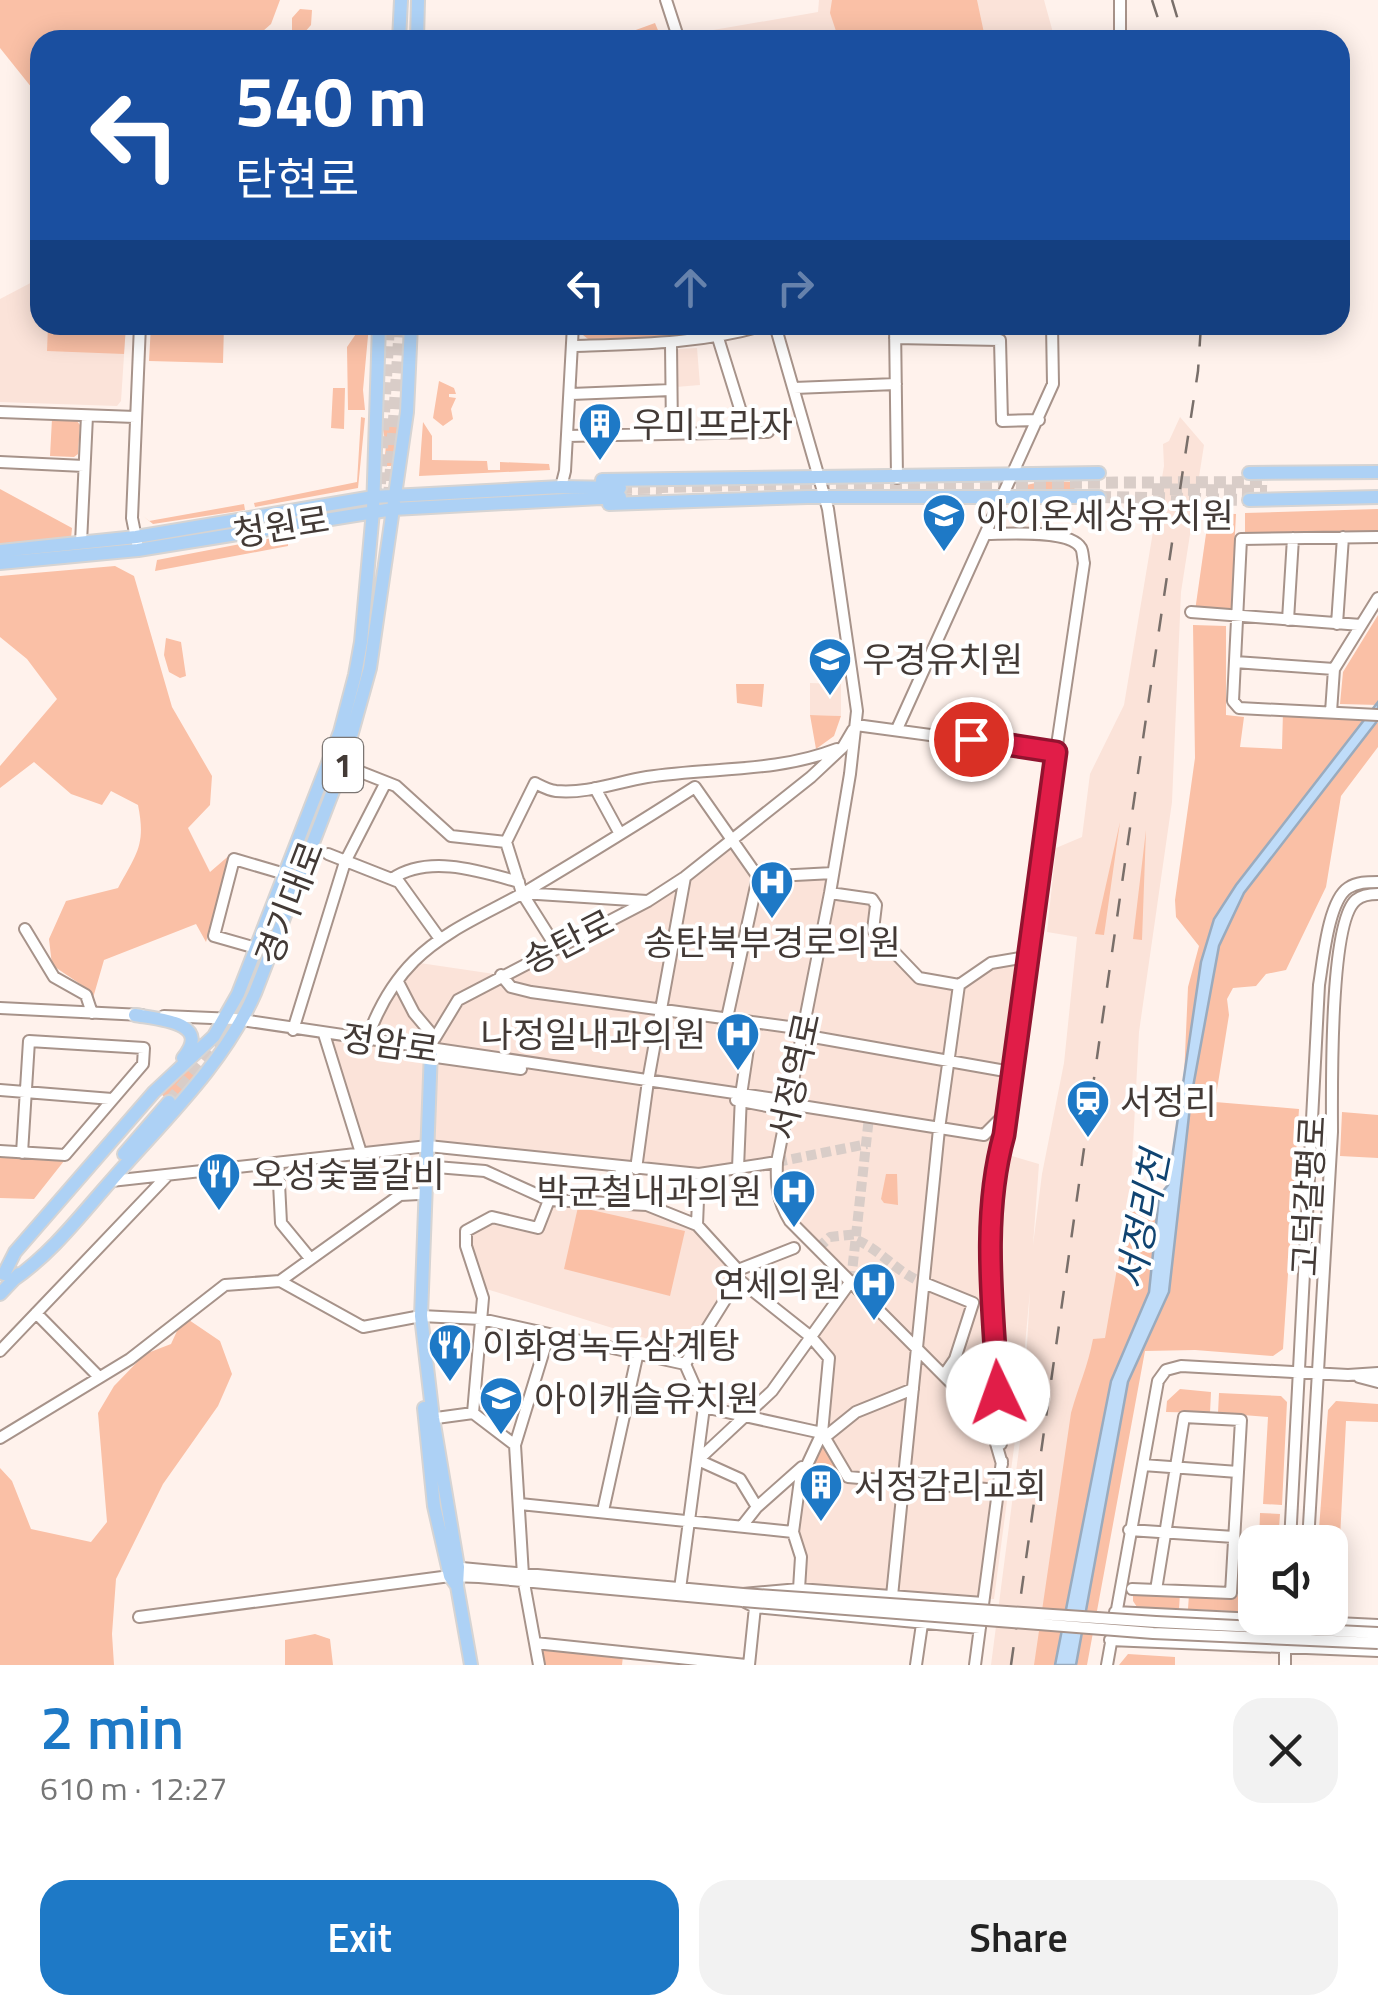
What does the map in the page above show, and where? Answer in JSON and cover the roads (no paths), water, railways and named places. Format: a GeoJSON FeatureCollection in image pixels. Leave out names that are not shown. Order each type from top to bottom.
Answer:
{"type":"FeatureCollection","features":[{"type":"Feature","properties":{"kind":"main road"},"geometry":{"type":"LineString","coordinates":[[400,30],[401,0]]}},
{"type":"Feature","properties":{"kind":"main road"},"geometry":{"type":"LineString","coordinates":[[417,30],[418,0]]}},
{"type":"Feature","properties":{"kind":"main road","name":"경기대로"},"geometry":{"type":"LineString","coordinates":[[0,1294],[15,1252],[162,1096],[226,1018],[256,948],[340,732],[355,675],[373,504],[379,335]]}},
{"type":"Feature","properties":{"kind":"main road","name":"경기대로"},"geometry":{"type":"LineString","coordinates":[[6,1278],[61,1240],[182,1102],[242,1020],[343,765],[373,652],[407,412],[410,335]]}},
{"type":"Feature","properties":{"kind":"main road"},"geometry":{"type":"LineString","coordinates":[[375,412],[391,419],[407,412]]}},
{"type":"Feature","properties":{"kind":"main road"},"geometry":{"type":"LineString","coordinates":[[1249,500],[1266,486],[1378,472]]}},
{"type":"Feature","properties":{"kind":"main road","name":"청원로"},"geometry":{"type":"LineString","coordinates":[[562,495],[569,482],[623,479],[1099,473]]}},
{"type":"Feature","properties":{"kind":"main road"},"geometry":{"type":"LineString","coordinates":[[1250,473],[1266,486],[1378,497]]}},
{"type":"Feature","properties":{"kind":"main road"},"geometry":{"type":"LineString","coordinates":[[1070,475],[1083,486],[1081,493],[1071,497]]}},
{"type":"Feature","properties":{"kind":"main road"},"geometry":{"type":"LineString","coordinates":[[784,476],[792,487],[785,499]]}},
{"type":"Feature","properties":{"kind":"main road"},"geometry":{"type":"LineString","coordinates":[[1266,486],[1378,480]]}},
{"type":"Feature","properties":{"kind":"main road"},"geometry":{"type":"LineString","coordinates":[[1266,486],[1378,489]]}},
{"type":"Feature","properties":{"kind":"main road","name":"청원로"},"geometry":{"type":"LineString","coordinates":[[0,562],[373,504],[620,492]]}},
{"type":"Feature","properties":{"kind":"main road","name":"청원로"},"geometry":{"type":"LineString","coordinates":[[562,495],[575,505],[825,498],[1099,498]]}},
{"type":"Feature","properties":{"kind":"main road","name":"청원로"},"geometry":{"type":"LineString","coordinates":[[0,552],[81,543],[137,543]]}},
{"type":"Feature","properties":{"kind":"main road"},"geometry":{"type":"LineString","coordinates":[[135,1015],[178,1023],[192,1037],[190,1048],[162,1096]]}},
{"type":"Feature","properties":{"kind":"main road"},"geometry":{"type":"LineString","coordinates":[[419,1317],[429,1049]]}},
{"type":"Feature","properties":{"kind":"main road"},"geometry":{"type":"LineString","coordinates":[[424,1166],[414,1278],[434,1506],[455,1575],[471,1665]]}},
{"type":"Feature","properties":{"kind":"street"},"geometry":{"type":"LineString","coordinates":[[666,0],[676,30]]}},
{"type":"Feature","properties":{"kind":"street"},"geometry":{"type":"LineString","coordinates":[[1120,0],[1120,30]]}},
{"type":"Feature","properties":{"kind":"street"},"geometry":{"type":"LineString","coordinates":[[137,543],[132,518],[139,335]]}},
{"type":"Feature","properties":{"kind":"street"},"geometry":{"type":"LineString","coordinates":[[562,495],[573,335]]}},
{"type":"Feature","properties":{"kind":"street"},"geometry":{"type":"LineString","coordinates":[[572,346],[670,344],[729,335]]}},
{"type":"Feature","properties":{"kind":"street"},"geometry":{"type":"LineString","coordinates":[[778,335],[825,498],[846,615],[856,724],[1056,752]]}},
{"type":"Feature","properties":{"kind":"street"},"geometry":{"type":"LineString","coordinates":[[897,728],[1039,420],[1053,384],[1052,335]]}},
{"type":"Feature","properties":{"kind":"street"},"geometry":{"type":"LineString","coordinates":[[718,338],[747,431]]}},
{"type":"Feature","properties":{"kind":"street"},"geometry":{"type":"LineString","coordinates":[[897,478],[895,338],[1000,340],[1002,422],[1039,420]]}},
{"type":"Feature","properties":{"kind":"street"},"geometry":{"type":"LineString","coordinates":[[670,344],[672,433]]}},
{"type":"Feature","properties":{"kind":"street"},"geometry":{"type":"LineString","coordinates":[[794,388],[896,384]]}},
{"type":"Feature","properties":{"kind":"street"},"geometry":{"type":"LineString","coordinates":[[571,394],[671,390]]}},
{"type":"Feature","properties":{"kind":"street"},"geometry":{"type":"LineString","coordinates":[[0,412],[135,417]]}},
{"type":"Feature","properties":{"kind":"street"},"geometry":{"type":"LineString","coordinates":[[81,543],[87,416]]}},
{"type":"Feature","properties":{"kind":"street"},"geometry":{"type":"LineString","coordinates":[[568,436],[768,432]]}},
{"type":"Feature","properties":{"kind":"street"},"geometry":{"type":"LineString","coordinates":[[0,462],[84,466]]}},
{"type":"Feature","properties":{"kind":"street"},"geometry":{"type":"LineString","coordinates":[[975,1665],[1002,1464],[991,1238],[999,1126],[1006,1113],[1084,563],[1082,549],[1075,541],[1060,536],[987,534]]}},
{"type":"Feature","properties":{"kind":"street"},"geometry":{"type":"LineString","coordinates":[[1337,624],[1343,537]]}},
{"type":"Feature","properties":{"kind":"street"},"geometry":{"type":"LineString","coordinates":[[1378,537],[1241,539],[1233,701],[1239,708],[1378,715]]}},
{"type":"Feature","properties":{"kind":"street"},"geometry":{"type":"LineString","coordinates":[[1288,620],[1292,538]]}},
{"type":"Feature","properties":{"kind":"street"},"geometry":{"type":"LineString","coordinates":[[1332,712],[1334,669],[1378,598]]}},
{"type":"Feature","properties":{"kind":"street"},"geometry":{"type":"LineString","coordinates":[[1192,612],[1360,626]]}},
{"type":"Feature","properties":{"kind":"street"},"geometry":{"type":"LineString","coordinates":[[1235,662],[1334,669]]}},
{"type":"Feature","properties":{"kind":"street","name":"송탄로"},"geometry":{"type":"LineString","coordinates":[[429,1049],[458,1000],[648,901],[685,877],[843,747],[856,724]]}},
{"type":"Feature","properties":{"kind":"street","name":"서정역로"},"geometry":{"type":"LineString","coordinates":[[856,724],[830,893],[777,1162],[776,1188],[790,1221],[991,1426],[1002,1464]]}},
{"type":"Feature","properties":{"kind":"street"},"geometry":{"type":"LineString","coordinates":[[556,947],[520,888],[506,842],[534,783],[552,791],[595,788],[647,777],[771,768],[806,761],[843,747]]}},
{"type":"Feature","properties":{"kind":"street"},"geometry":{"type":"LineString","coordinates":[[343,765],[396,786],[451,836],[506,842]]}},
{"type":"Feature","properties":{"kind":"street"},"geometry":{"type":"LineString","coordinates":[[293,1030],[345,862],[386,782]]}},
{"type":"Feature","properties":{"kind":"street"},"geometry":{"type":"LineString","coordinates":[[366,1039],[376,1014],[398,982],[413,962],[440,939],[695,787],[758,877],[727,1018]]}},
{"type":"Feature","properties":{"kind":"street"},"geometry":{"type":"LineString","coordinates":[[595,788],[620,834]]}},
{"type":"Feature","properties":{"kind":"street"},"geometry":{"type":"LineString","coordinates":[[328,854],[400,882],[440,939]]}},
{"type":"Feature","properties":{"kind":"street","name":"경기대로"},"geometry":{"type":"LineString","coordinates":[[256,948],[214,936],[234,860],[285,874]]}},
{"type":"Feature","properties":{"kind":"street"},"geometry":{"type":"LineString","coordinates":[[392,879],[406,869],[470,868],[520,888],[648,901]]}},
{"type":"Feature","properties":{"kind":"street"},"geometry":{"type":"LineString","coordinates":[[758,877],[833,873]]}},
{"type":"Feature","properties":{"kind":"street"},"geometry":{"type":"LineString","coordinates":[[636,1169],[685,877]]}},
{"type":"Feature","properties":{"kind":"street","name":"고덕갈평로"},"geometry":{"type":"LineString","coordinates":[[1291,1525],[1319,985],[1333,913],[1343,890],[1359,883],[1378,882]]}},
{"type":"Feature","properties":{"kind":"street"},"geometry":{"type":"LineString","coordinates":[[830,893],[872,899],[876,905],[873,930],[919,978],[959,986]]}},
{"type":"Feature","properties":{"kind":"street","name":"고덕갈평로"},"geometry":{"type":"LineString","coordinates":[[1309,1525],[1339,952],[1343,923],[1354,901],[1378,894]]}},
{"type":"Feature","properties":{"kind":"street"},"geometry":{"type":"LineString","coordinates":[[25,929],[54,977],[86,995],[92,1013]]}},
{"type":"Feature","properties":{"kind":"street"},"geometry":{"type":"LineString","coordinates":[[892,1596],[939,1128],[959,986],[991,963],[1026,958]]}},
{"type":"Feature","properties":{"kind":"street"},"geometry":{"type":"LineString","coordinates":[[501,975],[511,987],[521,990],[752,1022],[1011,1072]]}},
{"type":"Feature","properties":{"kind":"street"},"geometry":{"type":"LineString","coordinates":[[398,982],[429,1049]]}},
{"type":"Feature","properties":{"kind":"street","name":"정암로"},"geometry":{"type":"LineString","coordinates":[[0,1008],[226,1018],[648,1084]]}},
{"type":"Feature","properties":{"kind":"street"},"geometry":{"type":"LineString","coordinates":[[738,1168],[741,1098],[752,1022]]}},
{"type":"Feature","properties":{"kind":"street"},"geometry":{"type":"LineString","coordinates":[[324,1034],[361,1153]]}},
{"type":"Feature","properties":{"kind":"street"},"geometry":{"type":"LineString","coordinates":[[0,1152],[64,1155],[143,1064],[144,1048],[28,1041],[22,1153]]}},
{"type":"Feature","properties":{"kind":"street"},"geometry":{"type":"LineString","coordinates":[[648,1084],[775,1099],[984,1135],[999,1126]]}},
{"type":"Feature","properties":{"kind":"street"},"geometry":{"type":"LineString","coordinates":[[0,1090],[112,1099]]}},
{"type":"Feature","properties":{"kind":"street"},"geometry":{"type":"LineString","coordinates":[[984,1135],[998,1152]]}},
{"type":"Feature","properties":{"kind":"street"},"geometry":{"type":"LineString","coordinates":[[111,1181],[425,1147],[700,1174],[777,1162]]}},
{"type":"Feature","properties":{"kind":"street"},"geometry":{"type":"LineString","coordinates":[[278,1164],[282,1223],[309,1257]]}},
{"type":"Feature","properties":{"kind":"street"},"geometry":{"type":"LineString","coordinates":[[424,1166],[485,1171],[549,1200],[647,1205],[697,1224],[738,1274],[811,1337],[828,1358],[824,1435],[848,1477],[998,1490]]}},
{"type":"Feature","properties":{"kind":"street"},"geometry":{"type":"LineString","coordinates":[[618,1202],[621,1167]]}},
{"type":"Feature","properties":{"kind":"street"},"geometry":{"type":"LineString","coordinates":[[697,1224],[700,1174]]}},
{"type":"Feature","properties":{"kind":"street"},"geometry":{"type":"LineString","coordinates":[[0,1351],[166,1176]]}},
{"type":"Feature","properties":{"kind":"street"},"geometry":{"type":"LineString","coordinates":[[280,1281],[400,1194],[419,1194]]}},
{"type":"Feature","properties":{"kind":"street"},"geometry":{"type":"LineString","coordinates":[[472,1412],[484,1298],[466,1246],[466,1231],[492,1217],[538,1228],[549,1200]]}},
{"type":"Feature","properties":{"kind":"street"},"geometry":{"type":"LineString","coordinates":[[685,1364],[738,1274],[794,1248]]}},
{"type":"Feature","properties":{"kind":"street"},"geometry":{"type":"LineString","coordinates":[[0,1438],[130,1360],[226,1284],[280,1281],[363,1327],[419,1317],[481,1319],[685,1364]]}},
{"type":"Feature","properties":{"kind":"street"},"geometry":{"type":"LineString","coordinates":[[698,1460],[772,1390],[851,1281]]}},
{"type":"Feature","properties":{"kind":"street"},"geometry":{"type":"LineString","coordinates":[[924,1284],[993,1310]]}},
{"type":"Feature","properties":{"kind":"street"},"geometry":{"type":"LineString","coordinates":[[944,1375],[956,1359],[973,1303]]}},
{"type":"Feature","properties":{"kind":"street"},"geometry":{"type":"LineString","coordinates":[[36,1313],[99,1377]]}},
{"type":"Feature","properties":{"kind":"street"},"geometry":{"type":"LineString","coordinates":[[539,1665],[524,1579],[515,1445],[549,1334]]}},
{"type":"Feature","properties":{"kind":"street"},"geometry":{"type":"LineString","coordinates":[[602,1511],[638,1352]]}},
{"type":"Feature","properties":{"kind":"street"},"geometry":{"type":"LineString","coordinates":[[680,1589],[704,1407],[685,1364]]}},
{"type":"Feature","properties":{"kind":"street"},"geometry":{"type":"LineString","coordinates":[[1106,1665],[1158,1381],[1166,1370],[1181,1366],[1317,1374],[1378,1373]]}},
{"type":"Feature","properties":{"kind":"street"},"geometry":{"type":"LineString","coordinates":[[1348,1375],[1378,1382]]}},
{"type":"Feature","properties":{"kind":"street"},"geometry":{"type":"LineString","coordinates":[[799,1588],[802,1556],[793,1532],[800,1480],[807,1464],[824,1435],[856,1412],[913,1389]]}},
{"type":"Feature","properties":{"kind":"street"},"geometry":{"type":"LineString","coordinates":[[971,1403],[990,1400],[998,1393]]}},
{"type":"Feature","properties":{"kind":"street"},"geometry":{"type":"LineString","coordinates":[[704,1407],[824,1435]]}},
{"type":"Feature","properties":{"kind":"street"},"geometry":{"type":"LineString","coordinates":[[429,1419],[472,1412],[515,1445]]}},
{"type":"Feature","properties":{"kind":"street"},"geometry":{"type":"LineString","coordinates":[[1132,1589],[1231,1594],[1241,1420],[1184,1417],[1156,1590]]}},
{"type":"Feature","properties":{"kind":"street"},"geometry":{"type":"LineString","coordinates":[[698,1460],[740,1478],[757,1506]]}},
{"type":"Feature","properties":{"kind":"street"},"geometry":{"type":"LineString","coordinates":[[742,1526],[757,1506],[807,1464]]}},
{"type":"Feature","properties":{"kind":"street"},"geometry":{"type":"LineString","coordinates":[[1143,1465],[1238,1472]]}},
{"type":"Feature","properties":{"kind":"street"},"geometry":{"type":"LineString","coordinates":[[520,1504],[793,1532]]}},
{"type":"Feature","properties":{"kind":"street"},"geometry":{"type":"LineString","coordinates":[[1130,1530],[1234,1537]]}},
{"type":"Feature","properties":{"kind":"street"},"geometry":{"type":"LineString","coordinates":[[138,1618],[455,1575],[680,1589],[743,1597],[1378,1633]]}},
{"type":"Feature","properties":{"kind":"street"},"geometry":{"type":"LineString","coordinates":[[524,1579],[1153,1633],[1378,1647]]}},
{"type":"Feature","properties":{"kind":"street"},"geometry":{"type":"LineString","coordinates":[[743,1597],[799,1588],[983,1602]]}},
{"type":"Feature","properties":{"kind":"street"},"geometry":{"type":"LineString","coordinates":[[743,1597],[756,1607],[980,1628]]}},
{"type":"Feature","properties":{"kind":"street"},"geometry":{"type":"LineString","coordinates":[[535,1643],[625,1659],[748,1665],[756,1607]]}},
{"type":"Feature","properties":{"kind":"street"},"geometry":{"type":"LineString","coordinates":[[1115,1612],[1238,1618]]}},
{"type":"Feature","properties":{"kind":"street"},"geometry":{"type":"LineString","coordinates":[[1177,1644],[1178,1616]]}},
{"type":"Feature","properties":{"kind":"street"},"geometry":{"type":"LineString","coordinates":[[1348,1623],[1378,1625]]}},
{"type":"Feature","properties":{"kind":"street"},"geometry":{"type":"LineString","coordinates":[[916,1665],[922,1624]]}},
{"type":"Feature","properties":{"kind":"street"},"geometry":{"type":"LineString","coordinates":[[1285,1665],[1286,1635]]}},
{"type":"Feature","properties":{"kind":"street"},"geometry":{"type":"LineString","coordinates":[[1301,1665],[1302,1635]]}},
{"type":"Feature","properties":{"kind":"street"},"geometry":{"type":"LineString","coordinates":[[1110,1640],[1285,1648],[1378,1647]]}},
{"type":"Feature","properties":{"kind":"water"},"geometry":{"type":"Polygon","coordinates":[[[1378,702],[1378,720],[1244,893],[1219,946],[1191,1098],[1169,1292],[1128,1382],[1076,1665],[1055,1665],[1111,1381],[1149,1292],[1159,1196],[1168,1185],[1201,962],[1214,919],[1378,702]]]}},
{"type":"Feature","properties":{"kind":"tunnel"},"geometry":{"type":"LineString","coordinates":[[379,502],[388,335]]}},
{"type":"Feature","properties":{"kind":"tunnel"},"geometry":{"type":"LineString","coordinates":[[389,499],[399,335]]}},
{"type":"Feature","properties":{"kind":"tunnel"},"geometry":{"type":"LineString","coordinates":[[620,488],[1268,482]]}},
{"type":"Feature","properties":{"kind":"tunnel"},"geometry":{"type":"LineString","coordinates":[[1152,489],[1267,491]]}},
{"type":"Feature","properties":{"kind":"tunnel"},"geometry":{"type":"LineString","coordinates":[[620,497],[662,496]]}},
{"type":"Feature","properties":{"kind":"tunnel"},"geometry":{"type":"LineString","coordinates":[[1099,497],[1249,500]]}},
{"type":"Feature","properties":{"kind":"tunnel"},"geometry":{"type":"LineString","coordinates":[[169,1102],[232,1028]]}},
{"type":"Feature","properties":{"kind":"tunnel"},"geometry":{"type":"LineString","coordinates":[[851,1281],[869,1117]]}},
{"type":"Feature","properties":{"kind":"tunnel"},"geometry":{"type":"LineString","coordinates":[[777,1162],[867,1144]]}},
{"type":"Feature","properties":{"kind":"tunnel"},"geometry":{"type":"LineString","coordinates":[[818,1248],[830,1237],[858,1234]]}},
{"type":"Feature","properties":{"kind":"tunnel"},"geometry":{"type":"LineString","coordinates":[[857,1240],[924,1283]]}},
{"type":"Feature","properties":{"kind":"railway"},"geometry":{"type":"LineString","coordinates":[[1152,0],[1162,30]]}},
{"type":"Feature","properties":{"kind":"railway"},"geometry":{"type":"LineString","coordinates":[[1172,0],[1181,30]]}},
{"type":"Feature","properties":{"kind":"railway"},"geometry":{"type":"LineString","coordinates":[[1011,1665],[1200,335]]}},
{"type":"Feature","properties":{"kind":"place","name":"우미프라자"},"geometry":{"type":"Point","coordinates":[600,462]}},
{"type":"Feature","properties":{"kind":"place","name":"아이온세상유치원"},"geometry":{"type":"Point","coordinates":[944,553]}},
{"type":"Feature","properties":{"kind":"place","name":"우경유치원"},"geometry":{"type":"Point","coordinates":[830,697]}},
{"type":"Feature","properties":{"kind":"place","name":"송탄북부경로의원"},"geometry":{"type":"Point","coordinates":[772,920]}},
{"type":"Feature","properties":{"kind":"place","name":"나정일내과의원"},"geometry":{"type":"Point","coordinates":[738,1072]}},
{"type":"Feature","properties":{"kind":"place","name":"서정리"},"geometry":{"type":"Point","coordinates":[1088,1139]}},
{"type":"Feature","properties":{"kind":"place","name":"오성숯불갈비"},"geometry":{"type":"Point","coordinates":[219,1212]}},
{"type":"Feature","properties":{"kind":"place","name":"박균철내과의원"},"geometry":{"type":"Point","coordinates":[794,1229]}},
{"type":"Feature","properties":{"kind":"place","name":"연세의원"},"geometry":{"type":"Point","coordinates":[874,1322]}},
{"type":"Feature","properties":{"kind":"place","name":"이화영녹두삼계탕"},"geometry":{"type":"Point","coordinates":[450,1383]}},
{"type":"Feature","properties":{"kind":"place","name":"아이캐슬유치원"},"geometry":{"type":"Point","coordinates":[501,1436]}},
{"type":"Feature","properties":{"kind":"place","name":"서정감리교회"},"geometry":{"type":"Point","coordinates":[821,1523]}},
{"type":"Feature","properties":{"kind":"water label","name":"서정리천"},"geometry":{"type":"Point","coordinates":[1142,1220]}}]}
